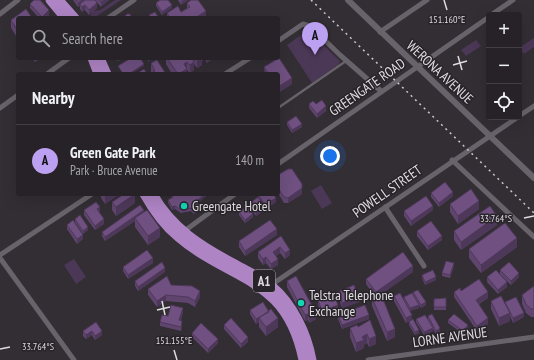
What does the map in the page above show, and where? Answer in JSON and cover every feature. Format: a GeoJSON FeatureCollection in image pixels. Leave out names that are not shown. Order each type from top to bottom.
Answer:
{"type":"FeatureCollection","features":[{"type":"Feature","properties":{"kind":"highway"},"geometry":{"type":"LineString","coordinates":[[50,0],[63,16]]}},
{"type":"Feature","properties":{"kind":"highway"},"geometry":{"type":"LineString","coordinates":[[59,0],[73,16]]}},
{"type":"Feature","properties":{"kind":"highway"},"geometry":{"type":"LineString","coordinates":[[93,60],[97,72]]}},
{"type":"Feature","properties":{"kind":"highway"},"geometry":{"type":"LineString","coordinates":[[101,60],[106,72]]}},
{"type":"Feature","properties":{"kind":"highway","name":"A1"},"geometry":{"type":"LineString","coordinates":[[145,196],[154,211],[202,254],[258,286],[275,300],[283,310],[296,334],[303,360]]}},
{"type":"Feature","properties":{"kind":"highway","name":"A1"},"geometry":{"type":"LineString","coordinates":[[154,196],[180,234],[271,285],[282,296],[296,316],[307,339],[312,360]]}},
{"type":"Feature","properties":{"kind":"street"},"geometry":{"type":"LineString","coordinates":[[0,14],[18,0]]}},
{"type":"Feature","properties":{"kind":"street"},"geometry":{"type":"LineString","coordinates":[[111,16],[134,0]]}},
{"type":"Feature","properties":{"kind":"street","name":"WERONA AVENUE"},"geometry":{"type":"LineString","coordinates":[[348,0],[534,178]]}},
{"type":"Feature","properties":{"kind":"street"},"geometry":{"type":"LineString","coordinates":[[380,32],[427,0]]}},
{"type":"Feature","properties":{"kind":"street","name":"GREENGATE ROAD"},"geometry":{"type":"LineString","coordinates":[[496,12],[513,0]]}},
{"type":"Feature","properties":{"kind":"street","name":"GREENGATE ROAD"},"geometry":{"type":"LineString","coordinates":[[280,163],[486,19]]}},
{"type":"Feature","properties":{"kind":"street"},"geometry":{"type":"LineString","coordinates":[[280,40],[303,24],[310,26],[346,61],[381,91]]}},
{"type":"Feature","properties":{"kind":"street"},"geometry":{"type":"LineString","coordinates":[[51,72],[66,60]]}},
{"type":"Feature","properties":{"kind":"street"},"geometry":{"type":"LineString","coordinates":[[228,72],[247,60]]}},
{"type":"Feature","properties":{"kind":"street"},"geometry":{"type":"LineString","coordinates":[[0,108],[16,97]]}},
{"type":"Feature","properties":{"kind":"street","name":"POWELL STREET"},"geometry":{"type":"LineString","coordinates":[[522,114],[534,106]]}},
{"type":"Feature","properties":{"kind":"street","name":"POWELL STREET"},"geometry":{"type":"LineString","coordinates":[[271,285],[452,160],[514,120]]}},
{"type":"Feature","properties":{"kind":"street"},"geometry":{"type":"LineString","coordinates":[[452,160],[534,237]]}},
{"type":"Feature","properties":{"kind":"street"},"geometry":{"type":"LineString","coordinates":[[73,360],[0,257],[89,196]]}},
{"type":"Feature","properties":{"kind":"street"},"geometry":{"type":"LineString","coordinates":[[180,234],[232,196]]}},
{"type":"Feature","properties":{"kind":"street"},"geometry":{"type":"LineString","coordinates":[[385,207],[424,266]]}},
{"type":"Feature","properties":{"kind":"street","name":"LORNE AVENUE"},"geometry":{"type":"LineString","coordinates":[[368,360],[534,337]]}},
{"type":"Feature","properties":{"kind":"lane"},"geometry":{"type":"LineString","coordinates":[[280,107],[346,61]]}},
{"type":"Feature","properties":{"kind":"shaded area"},"geometry":{"type":"Polygon","coordinates":[[[115,0],[121,0],[97,16],[90,16],[93,11],[100,10],[115,0]]]}},
{"type":"Feature","properties":{"kind":"shaded area"},"geometry":{"type":"Polygon","coordinates":[[[308,30],[340,61],[339,64],[312,83],[287,45],[308,30]]]}},
{"type":"Feature","properties":{"kind":"shaded area"},"geometry":{"type":"Polygon","coordinates":[[[534,38],[534,47],[524,54],[522,52],[522,46],[534,38]]]}},
{"type":"Feature","properties":{"kind":"shaded area"},"geometry":{"type":"Polygon","coordinates":[[[476,40],[481,46],[466,56],[461,50],[476,40]]]}},
{"type":"Feature","properties":{"kind":"shaded area"},"geometry":{"type":"Polygon","coordinates":[[[321,185],[332,203],[322,209],[311,191],[321,185]]]}},
{"type":"Feature","properties":{"kind":"shaded area"},"geometry":{"type":"Polygon","coordinates":[[[74,259],[86,277],[76,284],[64,265],[74,259]]]}},
{"type":"Feature","properties":{"kind":"building"},"geometry":{"type":"Polygon","coordinates":[[[34,0],[40,0],[49,10],[41,16],[30,4],[34,0]]]}},
{"type":"Feature","properties":{"kind":"building"},"geometry":{"type":"Polygon","coordinates":[[[85,0],[95,0],[97,3],[89,10],[85,5],[82,7],[80,4],[85,0]]]}},
{"type":"Feature","properties":{"kind":"building"},"geometry":{"type":"Polygon","coordinates":[[[160,0],[168,0],[172,5],[162,12],[156,3],[160,0]]]}},
{"type":"Feature","properties":{"kind":"building"},"geometry":{"type":"Polygon","coordinates":[[[191,0],[198,0],[206,11],[198,16],[169,16],[167,13],[178,6],[181,12],[190,7],[187,3],[191,0]]]}},
{"type":"Feature","properties":{"kind":"building"},"geometry":{"type":"Polygon","coordinates":[[[26,9],[31,16],[16,16],[26,9]]]}},
{"type":"Feature","properties":{"kind":"building"},"geometry":{"type":"Polygon","coordinates":[[[155,12],[158,16],[150,16],[155,12]]]}},
{"type":"Feature","properties":{"kind":"building"},"geometry":{"type":"Polygon","coordinates":[[[16,16],[16,28],[11,20],[16,16]]]}},
{"type":"Feature","properties":{"kind":"building"},"geometry":{"type":"Polygon","coordinates":[[[128,60],[141,60],[144,64],[132,72],[122,72],[118,66],[128,60]]]}},
{"type":"Feature","properties":{"kind":"building"},"geometry":{"type":"Polygon","coordinates":[[[157,60],[165,72],[153,72],[155,71],[151,63],[157,60]]]}},
{"type":"Feature","properties":{"kind":"building"},"geometry":{"type":"Polygon","coordinates":[[[168,60],[193,60],[194,62],[190,65],[187,62],[184,64],[187,69],[182,72],[177,72],[168,60]]]}},
{"type":"Feature","properties":{"kind":"building"},"geometry":{"type":"Polygon","coordinates":[[[276,60],[280,60],[292,78],[280,86],[280,72],[268,72],[264,67],[276,60]]]}},
{"type":"Feature","properties":{"kind":"building"},"geometry":{"type":"Polygon","coordinates":[[[322,100],[326,106],[317,114],[309,104],[313,101],[316,104],[322,100]]]}},
{"type":"Feature","properties":{"kind":"building"},"geometry":{"type":"Polygon","coordinates":[[[296,116],[302,124],[292,130],[287,122],[296,116]]]}},
{"type":"Feature","properties":{"kind":"building"},"geometry":{"type":"Polygon","coordinates":[[[288,169],[292,169],[302,184],[302,188],[288,198],[284,197],[280,191],[280,174],[288,169]]]}},
{"type":"Feature","properties":{"kind":"building"},"geometry":{"type":"Polygon","coordinates":[[[445,182],[453,192],[439,203],[431,193],[445,182]]]}},
{"type":"Feature","properties":{"kind":"building"},"geometry":{"type":"Polygon","coordinates":[[[471,189],[479,201],[458,216],[450,204],[471,189]]]}},
{"type":"Feature","properties":{"kind":"building"},"geometry":{"type":"Polygon","coordinates":[[[121,196],[132,196],[116,207],[112,202],[121,196]]]}},
{"type":"Feature","properties":{"kind":"building","name":"Greengate Hotel"},"geometry":{"type":"Polygon","coordinates":[[[172,196],[203,196],[197,201],[201,206],[194,211],[191,208],[181,210],[175,206],[172,207],[168,200],[172,196]]]}},
{"type":"Feature","properties":{"kind":"building"},"geometry":{"type":"Polygon","coordinates":[[[259,196],[274,196],[276,198],[268,203],[270,205],[267,207],[259,196]]]}},
{"type":"Feature","properties":{"kind":"building"},"geometry":{"type":"Polygon","coordinates":[[[426,196],[433,206],[411,221],[404,211],[426,196]]]}},
{"type":"Feature","properties":{"kind":"building"},"geometry":{"type":"Polygon","coordinates":[[[258,197],[265,206],[256,212],[250,203],[258,197]]]}},
{"type":"Feature","properties":{"kind":"building"},"geometry":{"type":"Polygon","coordinates":[[[96,202],[100,207],[97,209],[104,219],[95,226],[84,210],[96,202]]]}},
{"type":"Feature","properties":{"kind":"building"},"geometry":{"type":"Polygon","coordinates":[[[140,205],[144,210],[105,237],[102,232],[140,205]]]}},
{"type":"Feature","properties":{"kind":"building"},"geometry":{"type":"Polygon","coordinates":[[[248,206],[253,214],[245,220],[239,212],[248,206]]]}},
{"type":"Feature","properties":{"kind":"building"},"geometry":{"type":"Polygon","coordinates":[[[490,206],[497,216],[461,242],[454,231],[490,206]]]}},
{"type":"Feature","properties":{"kind":"building"},"geometry":{"type":"Polygon","coordinates":[[[147,210],[160,228],[148,236],[135,218],[147,210]]]}},
{"type":"Feature","properties":{"kind":"building"},"geometry":{"type":"Polygon","coordinates":[[[80,215],[88,227],[83,231],[75,219],[80,215]]]}},
{"type":"Feature","properties":{"kind":"building"},"geometry":{"type":"Polygon","coordinates":[[[73,220],[83,235],[77,239],[67,225],[73,220]]]}},
{"type":"Feature","properties":{"kind":"building"},"geometry":{"type":"Polygon","coordinates":[[[270,220],[277,229],[245,251],[239,241],[270,220]]]}},
{"type":"Feature","properties":{"kind":"building"},"geometry":{"type":"Polygon","coordinates":[[[431,221],[442,236],[428,246],[417,231],[431,221]]]}},
{"type":"Feature","properties":{"kind":"building"},"geometry":{"type":"Polygon","coordinates":[[[505,223],[517,238],[481,265],[469,249],[505,223]]]}},
{"type":"Feature","properties":{"kind":"building"},"geometry":{"type":"Polygon","coordinates":[[[281,236],[290,250],[285,253],[280,247],[273,252],[278,259],[271,264],[266,257],[263,259],[258,252],[281,236]]]}},
{"type":"Feature","properties":{"kind":"building"},"geometry":{"type":"Polygon","coordinates":[[[147,250],[153,258],[128,275],[123,267],[147,250]]]}},
{"type":"Feature","properties":{"kind":"building"},"geometry":{"type":"Polygon","coordinates":[[[403,252],[413,266],[376,292],[366,279],[403,252]]]}},
{"type":"Feature","properties":{"kind":"building"},"geometry":{"type":"Polygon","coordinates":[[[446,261],[454,263],[450,275],[442,273],[446,261]]]}},
{"type":"Feature","properties":{"kind":"building"},"geometry":{"type":"Polygon","coordinates":[[[162,262],[165,268],[138,287],[135,281],[162,262]]]}},
{"type":"Feature","properties":{"kind":"building"},"geometry":{"type":"Polygon","coordinates":[[[509,262],[519,273],[511,281],[500,270],[509,262]]]}},
{"type":"Feature","properties":{"kind":"building"},"geometry":{"type":"Polygon","coordinates":[[[433,270],[436,277],[425,282],[422,275],[433,270]]]}},
{"type":"Feature","properties":{"kind":"building"},"geometry":{"type":"Polygon","coordinates":[[[496,270],[507,282],[498,290],[487,277],[496,270]]]}},
{"type":"Feature","properties":{"kind":"building"},"geometry":{"type":"Polygon","coordinates":[[[167,276],[171,285],[192,286],[200,291],[195,301],[188,297],[166,295],[157,301],[148,289],[167,276]]]}},
{"type":"Feature","properties":{"kind":"building","name":"Telstra Telephone Exchange"},"geometry":{"type":"Polygon","coordinates":[[[296,276],[316,313],[309,317],[308,314],[305,315],[287,281],[296,276]]]}},
{"type":"Feature","properties":{"kind":"building"},"geometry":{"type":"Polygon","coordinates":[[[479,279],[488,292],[476,300],[488,318],[477,326],[454,292],[460,288],[461,291],[479,279]]]}},
{"type":"Feature","properties":{"kind":"building"},"geometry":{"type":"Polygon","coordinates":[[[354,285],[359,297],[342,303],[338,292],[354,285]]]}},
{"type":"Feature","properties":{"kind":"building"},"geometry":{"type":"Polygon","coordinates":[[[534,286],[534,309],[531,309],[526,304],[522,295],[534,286]]]}},
{"type":"Feature","properties":{"kind":"building"},"geometry":{"type":"Polygon","coordinates":[[[418,290],[426,302],[421,305],[413,292],[418,290]]]}},
{"type":"Feature","properties":{"kind":"building"},"geometry":{"type":"Polygon","coordinates":[[[400,293],[412,315],[406,318],[394,296],[400,293]]]}},
{"type":"Feature","properties":{"kind":"building"},"geometry":{"type":"Polygon","coordinates":[[[412,293],[419,305],[410,308],[404,297],[412,293]]]}},
{"type":"Feature","properties":{"kind":"building"},"geometry":{"type":"Polygon","coordinates":[[[334,294],[338,305],[322,311],[318,300],[334,294]]]}},
{"type":"Feature","properties":{"kind":"building"},"geometry":{"type":"Polygon","coordinates":[[[381,294],[395,329],[387,332],[372,298],[381,294]]]}},
{"type":"Feature","properties":{"kind":"building"},"geometry":{"type":"Polygon","coordinates":[[[501,296],[510,313],[499,318],[491,301],[501,296]]]}},
{"type":"Feature","properties":{"kind":"building"},"geometry":{"type":"Polygon","coordinates":[[[516,297],[524,313],[513,318],[505,302],[516,297]]]}},
{"type":"Feature","properties":{"kind":"building"},"geometry":{"type":"Polygon","coordinates":[[[446,298],[446,307],[434,307],[434,299],[446,298]]]}},
{"type":"Feature","properties":{"kind":"building"},"geometry":{"type":"Polygon","coordinates":[[[263,302],[269,312],[256,319],[250,310],[263,302]]]}},
{"type":"Feature","properties":{"kind":"building"},"geometry":{"type":"Polygon","coordinates":[[[171,305],[183,308],[179,320],[182,321],[181,327],[160,322],[162,315],[168,316],[171,305]]]}},
{"type":"Feature","properties":{"kind":"building"},"geometry":{"type":"Polygon","coordinates":[[[365,305],[369,315],[342,325],[338,315],[365,305]]]}},
{"type":"Feature","properties":{"kind":"building"},"geometry":{"type":"Polygon","coordinates":[[[271,309],[278,318],[266,327],[259,318],[271,309]]]}},
{"type":"Feature","properties":{"kind":"building"},"geometry":{"type":"Polygon","coordinates":[[[432,314],[440,328],[436,331],[428,316],[432,314]]]}},
{"type":"Feature","properties":{"kind":"building"},"geometry":{"type":"Polygon","coordinates":[[[454,314],[468,325],[463,331],[448,320],[454,314]]]}},
{"type":"Feature","properties":{"kind":"building"},"geometry":{"type":"Polygon","coordinates":[[[425,315],[433,328],[424,332],[416,319],[425,315]]]}},
{"type":"Feature","properties":{"kind":"building"},"geometry":{"type":"Polygon","coordinates":[[[231,318],[248,337],[241,344],[224,325],[231,318]]]}},
{"type":"Feature","properties":{"kind":"building"},"geometry":{"type":"Polygon","coordinates":[[[413,319],[419,330],[415,332],[409,322],[413,319]]]}},
{"type":"Feature","properties":{"kind":"building"},"geometry":{"type":"Polygon","coordinates":[[[370,320],[376,336],[369,339],[367,334],[362,337],[364,340],[356,343],[350,328],[357,325],[358,327],[370,320]]]}},
{"type":"Feature","properties":{"kind":"building"},"geometry":{"type":"Polygon","coordinates":[[[96,322],[102,331],[95,336],[92,331],[86,335],[83,331],[96,322]]]}},
{"type":"Feature","properties":{"kind":"building"},"geometry":{"type":"Polygon","coordinates":[[[201,323],[218,339],[208,349],[192,333],[201,323]]]}},
{"type":"Feature","properties":{"kind":"railway"},"geometry":{"type":"LineString","coordinates":[[311,0],[534,213]]}},
{"type":"Feature","properties":{"kind":"place","name":"Green Gate Park"},"geometry":{"type":"Point","coordinates":[315,55]}},
{"type":"Feature","properties":{"kind":"place","name":"Greengate Hotel"},"geometry":{"type":"Point","coordinates":[184,206]}},
{"type":"Feature","properties":{"kind":"place","name":"Telstra Telephone Exchange"},"geometry":{"type":"Point","coordinates":[301,303]}}]}
